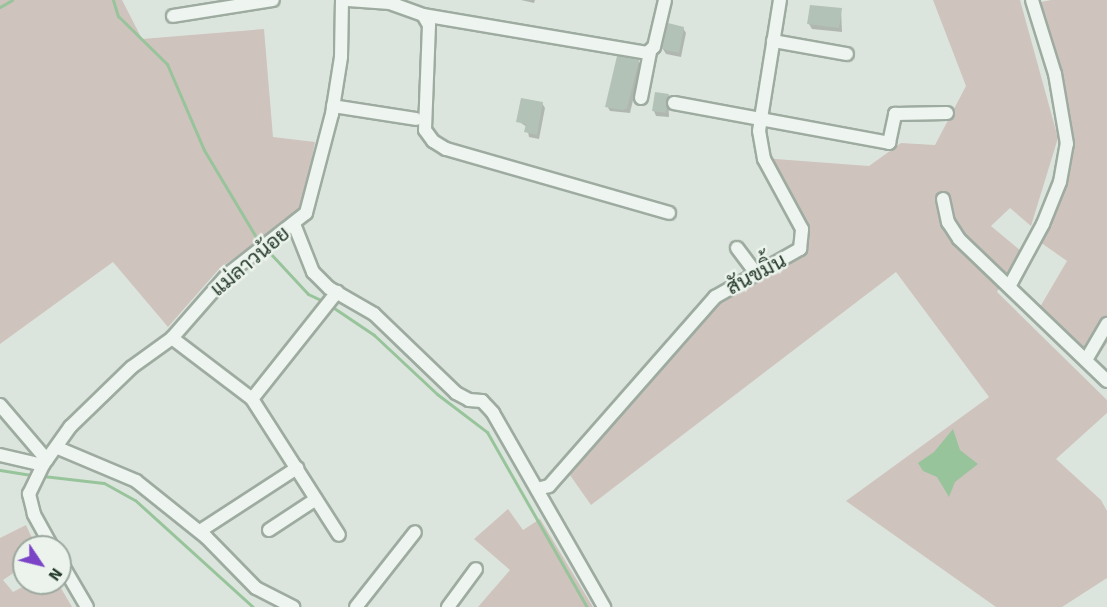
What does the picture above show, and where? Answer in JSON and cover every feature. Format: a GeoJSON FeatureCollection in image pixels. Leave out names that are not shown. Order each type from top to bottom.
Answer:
{"type":"FeatureCollection","features":[{"type":"Feature","properties":{"kind":"street"},"geometry":{"type":"LineString","coordinates":[[173,15],[273,0]]}},
{"type":"Feature","properties":{"kind":"street","name":"แม่ลาวน้อย"},"geometry":{"type":"LineString","coordinates":[[45,535],[34,514],[29,494],[45,462],[58,448],[70,427],[97,400],[172,338],[228,274],[306,213],[333,106],[341,57],[342,0]]}},
{"type":"Feature","properties":{"kind":"street"},"geometry":{"type":"LineString","coordinates":[[348,0],[390,3],[423,15],[650,52]]}},
{"type":"Feature","properties":{"kind":"street"},"geometry":{"type":"LineString","coordinates":[[641,98],[650,52],[665,0]]}},
{"type":"Feature","properties":{"kind":"street","name":"สันขมิ้น"},"geometry":{"type":"LineString","coordinates":[[537,489],[549,486],[715,297],[756,273],[786,261],[800,249],[802,229],[764,159],[760,118],[780,0]]}},
{"type":"Feature","properties":{"kind":"street"},"geometry":{"type":"LineString","coordinates":[[1010,285],[1047,213],[1060,182],[1067,144],[1055,74],[1032,0]]}},
{"type":"Feature","properties":{"kind":"street"},"geometry":{"type":"LineString","coordinates":[[423,15],[429,25],[425,130],[433,141],[446,149],[669,213]]}},
{"type":"Feature","properties":{"kind":"street"},"geometry":{"type":"LineString","coordinates":[[773,40],[847,54]]}},
{"type":"Feature","properties":{"kind":"street"},"geometry":{"type":"LineString","coordinates":[[674,103],[889,143],[895,114],[948,112]]}},
{"type":"Feature","properties":{"kind":"street"},"geometry":{"type":"LineString","coordinates":[[333,106],[416,119]]}},
{"type":"Feature","properties":{"kind":"street"},"geometry":{"type":"LineString","coordinates":[[943,199],[948,222],[959,239],[1010,285],[1107,381]]}},
{"type":"Feature","properties":{"kind":"street"},"geometry":{"type":"LineString","coordinates":[[294,224],[314,272],[337,292],[374,314],[456,393],[483,401],[493,413],[604,607]]}},
{"type":"Feature","properties":{"kind":"street"},"geometry":{"type":"LineString","coordinates":[[737,248],[756,273]]}},
{"type":"Feature","properties":{"kind":"street"},"geometry":{"type":"LineString","coordinates":[[252,399],[337,292]]}},
{"type":"Feature","properties":{"kind":"street"},"geometry":{"type":"LineString","coordinates":[[1086,360],[1107,324]]}},
{"type":"Feature","properties":{"kind":"street"},"geometry":{"type":"LineString","coordinates":[[172,338],[252,399],[339,535]]}},
{"type":"Feature","properties":{"kind":"street"},"geometry":{"type":"LineString","coordinates":[[0,405],[45,462]]}},
{"type":"Feature","properties":{"kind":"street"},"geometry":{"type":"LineString","coordinates":[[58,448],[136,481],[200,531],[256,588],[293,607]]}},
{"type":"Feature","properties":{"kind":"street"},"geometry":{"type":"LineString","coordinates":[[0,455],[45,462]]}},
{"type":"Feature","properties":{"kind":"street"},"geometry":{"type":"LineString","coordinates":[[200,531],[297,468]]}},
{"type":"Feature","properties":{"kind":"street"},"geometry":{"type":"LineString","coordinates":[[269,530],[316,499]]}},
{"type":"Feature","properties":{"kind":"street"},"geometry":{"type":"LineString","coordinates":[[356,607],[415,532]]}},
{"type":"Feature","properties":{"kind":"street"},"geometry":{"type":"LineString","coordinates":[[448,607],[476,569]]}},
{"type":"Feature","properties":{"kind":"street"},"geometry":{"type":"LineString","coordinates":[[72,581],[87,607]]}},
{"type":"Feature","properties":{"kind":"shaded area"},"geometry":{"type":"Polygon","coordinates":[[[0,0],[122,0],[142,39],[264,29],[273,137],[315,142],[303,207],[219,269],[168,327],[113,262],[0,344],[0,0]]]}},
{"type":"Feature","properties":{"kind":"shaded area"},"geometry":{"type":"Polygon","coordinates":[[[933,0],[1020,0],[1058,138],[1031,226],[1010,208],[991,226],[1021,251],[997,292],[1107,400],[1107,413],[1056,459],[1101,500],[1107,511],[1107,578],[1062,607],[996,607],[846,501],[989,397],[896,272],[591,505],[565,468],[715,297],[800,249],[802,229],[761,158],[869,166],[901,143],[935,145],[966,86],[933,0]]]}},
{"type":"Feature","properties":{"kind":"shaded area"},"geometry":{"type":"Polygon","coordinates":[[[1051,0],[1107,0],[1107,343],[1095,360],[1040,307],[1067,261],[1040,242],[1065,185],[1069,124],[1036,3],[1051,0]]]}},
{"type":"Feature","properties":{"kind":"shaded area"},"geometry":{"type":"Polygon","coordinates":[[[953,429],[960,450],[978,464],[955,482],[949,497],[937,477],[923,471],[918,463],[934,452],[953,429]]]}},
{"type":"Feature","properties":{"kind":"shaded area"},"geometry":{"type":"Polygon","coordinates":[[[508,509],[523,530],[540,519],[593,607],[478,607],[510,570],[474,539],[508,509]]]}},
{"type":"Feature","properties":{"kind":"shaded area"},"geometry":{"type":"Polygon","coordinates":[[[26,525],[31,535],[12,535],[12,574],[3,580],[12,591],[12,595],[65,595],[72,607],[0,607],[0,538],[26,525]]]}},
{"type":"Feature","properties":{"kind":"building"},"geometry":{"type":"Polygon","coordinates":[[[810,5],[842,8],[839,28],[807,24],[810,5]]]}},
{"type":"Feature","properties":{"kind":"building"},"geometry":{"type":"Polygon","coordinates":[[[668,23],[684,27],[679,53],[662,49],[668,23]]]}},
{"type":"Feature","properties":{"kind":"building"},"geometry":{"type":"Polygon","coordinates":[[[617,56],[639,60],[627,108],[623,110],[605,107],[617,56]]]}},
{"type":"Feature","properties":{"kind":"building"},"geometry":{"type":"Polygon","coordinates":[[[655,92],[669,94],[666,113],[652,111],[655,92]]]}},
{"type":"Feature","properties":{"kind":"building"},"geometry":{"type":"Polygon","coordinates":[[[521,98],[543,102],[537,135],[524,132],[526,124],[516,122],[521,98]]]}},
{"type":"Feature","properties":{"kind":"waterway"},"geometry":{"type":"LineString","coordinates":[[0,7],[12,0]]}},
{"type":"Feature","properties":{"kind":"waterway"},"geometry":{"type":"LineString","coordinates":[[113,0],[118,16],[167,64],[204,150],[256,237]]}},
{"type":"Feature","properties":{"kind":"waterway"},"geometry":{"type":"LineString","coordinates":[[270,253],[308,294],[325,302]]}},
{"type":"Feature","properties":{"kind":"waterway"},"geometry":{"type":"LineString","coordinates":[[331,306],[374,335],[437,394],[487,432],[587,607]]}},
{"type":"Feature","properties":{"kind":"waterway"},"geometry":{"type":"LineString","coordinates":[[0,470],[33,475]]}},
{"type":"Feature","properties":{"kind":"waterway"},"geometry":{"type":"LineString","coordinates":[[43,476],[104,483],[135,500],[253,607]]}}]}
